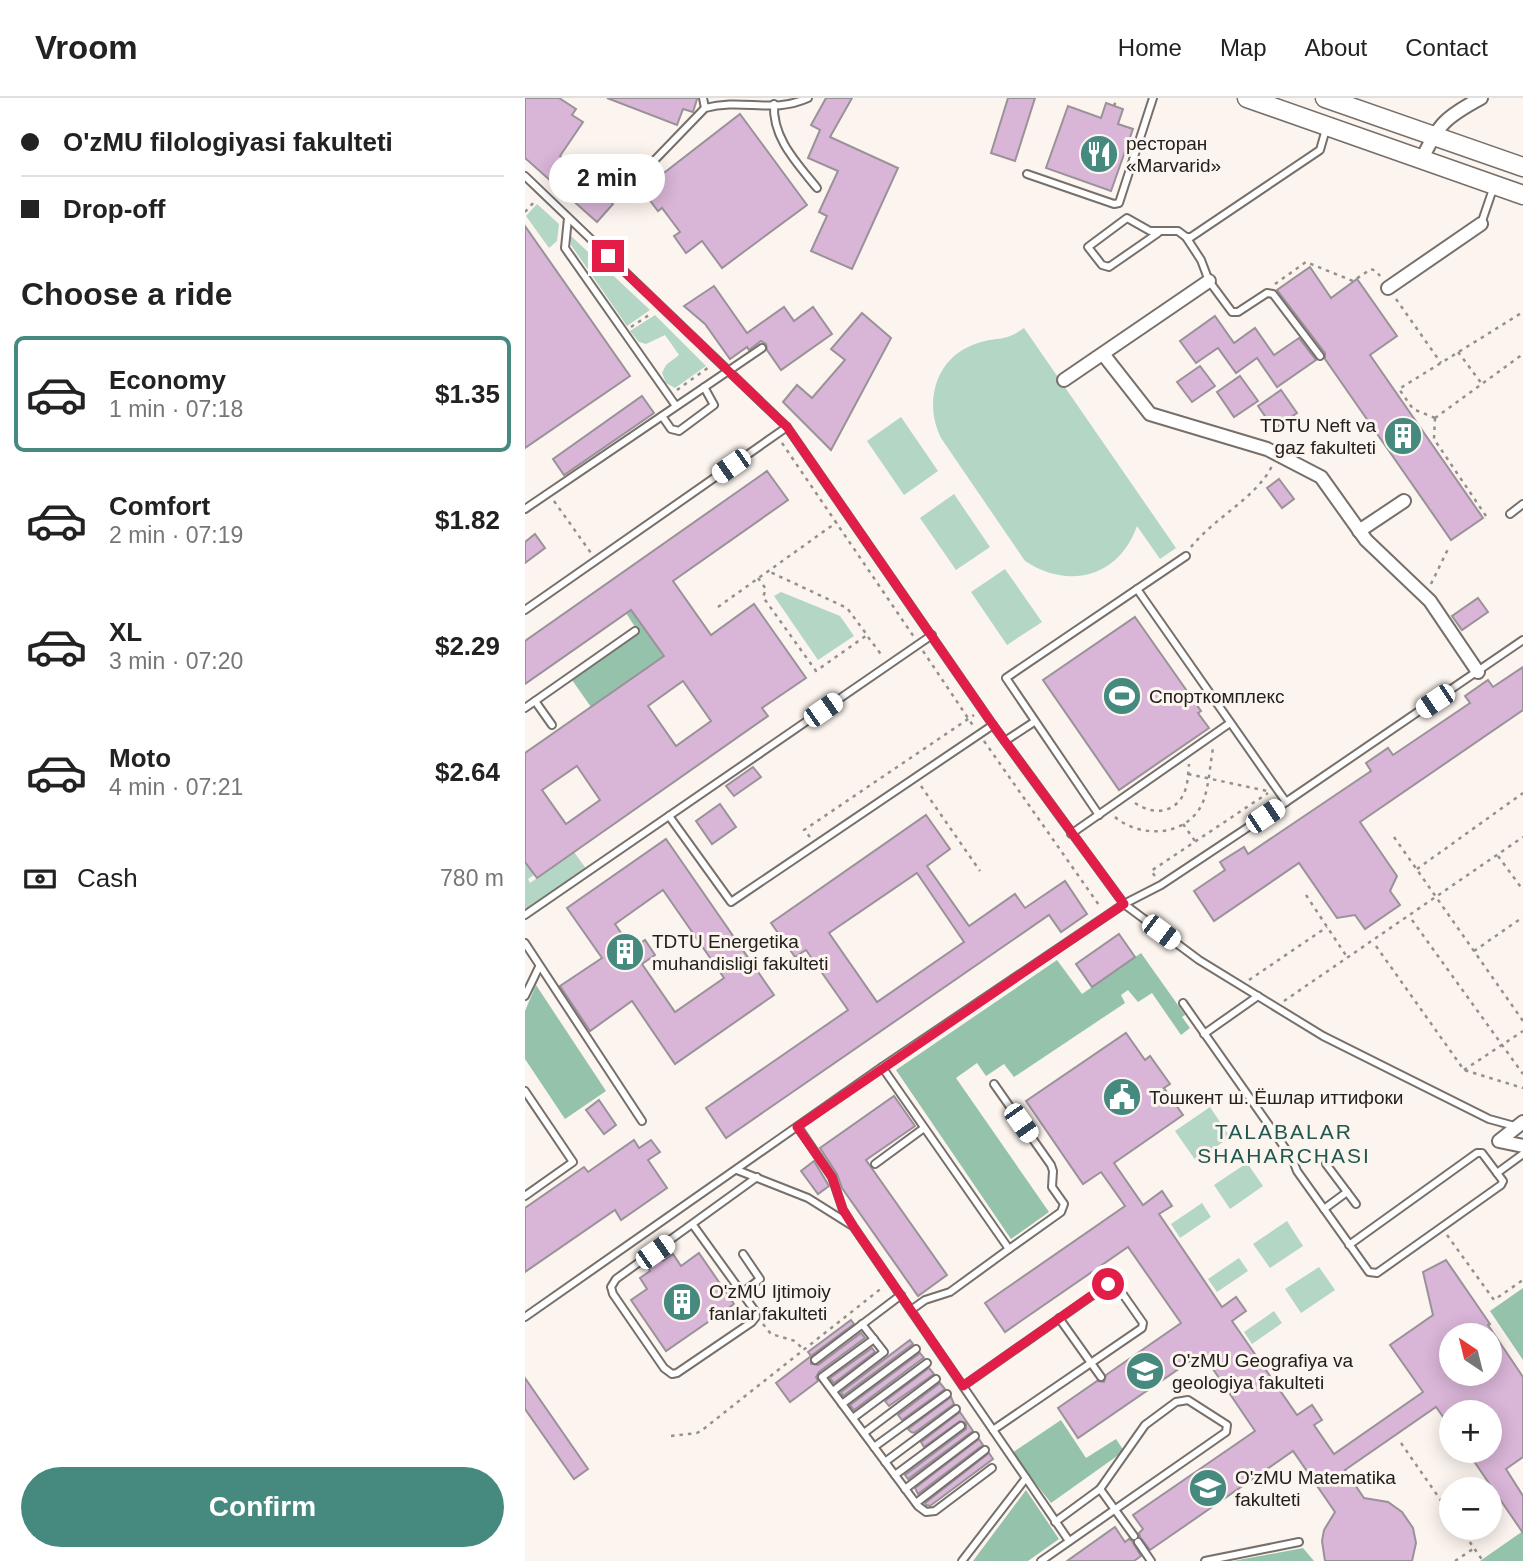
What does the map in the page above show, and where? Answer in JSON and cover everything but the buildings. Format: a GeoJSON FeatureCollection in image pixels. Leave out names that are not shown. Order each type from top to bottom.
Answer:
{"type":"FeatureCollection","features":[{"type":"Feature","properties":{"kind":"main road"},"geometry":{"type":"LineString","coordinates":[[1247,98],[1523,195]]}},
{"type":"Feature","properties":{"kind":"main road"},"geometry":{"type":"LineString","coordinates":[[1325,98],[1523,167]]}},
{"type":"Feature","properties":{"kind":"street"},"geometry":{"type":"LineString","coordinates":[[1422,159],[1443,122],[1481,98]]}},
{"type":"Feature","properties":{"kind":"street"},"geometry":{"type":"LineString","coordinates":[[1388,288],[1481,224]]}},
{"type":"Feature","properties":{"kind":"street"},"geometry":{"type":"LineString","coordinates":[[1065,380],[1209,281]]}},
{"type":"Feature","properties":{"kind":"street"},"geometry":{"type":"LineString","coordinates":[[1103,354],[1150,414],[1279,454],[1321,477],[1371,545],[1426,596],[1478,672]]}},
{"type":"Feature","properties":{"kind":"street"},"geometry":{"type":"LineString","coordinates":[[1359,531],[1405,501]]}},
{"type":"Feature","properties":{"kind":"street"},"geometry":{"type":"LineString","coordinates":[[1521,1126],[1499,1141],[1523,1146]]}},
{"type":"Feature","properties":{"kind":"lane"},"geometry":{"type":"LineString","coordinates":[[703,98],[705,108]]}},
{"type":"Feature","properties":{"kind":"lane"},"geometry":{"type":"LineString","coordinates":[[619,197],[705,108],[723,101],[774,104],[793,103],[808,98]]}},
{"type":"Feature","properties":{"kind":"lane"},"geometry":{"type":"LineString","coordinates":[[1027,174],[1114,204],[1119,203],[1153,98]]}},
{"type":"Feature","properties":{"kind":"lane"},"geometry":{"type":"LineString","coordinates":[[774,104],[773,120],[778,134],[817,188]]}},
{"type":"Feature","properties":{"kind":"lane"},"geometry":{"type":"LineString","coordinates":[[1186,237],[1191,237],[1320,150],[1327,125]]}},
{"type":"Feature","properties":{"kind":"lane"},"geometry":{"type":"LineString","coordinates":[[525,176],[787,427],[993,725],[1124,904],[1199,960],[1323,1036],[1489,1119],[1521,1126]]}},
{"type":"Feature","properties":{"kind":"lane"},"geometry":{"type":"LineString","coordinates":[[1481,224],[1495,185]]}},
{"type":"Feature","properties":{"kind":"lane"},"geometry":{"type":"LineString","coordinates":[[568,218],[565,248],[676,406]]}},
{"type":"Feature","properties":{"kind":"lane"},"geometry":{"type":"LineString","coordinates":[[1158,233],[1109,267],[1102,265],[1088,247],[1127,218],[1150,231],[1178,231],[1186,237],[1201,260],[1209,281],[1235,313],[1269,293],[1275,296],[1319,356]]}},
{"type":"Feature","properties":{"kind":"lane"},"geometry":{"type":"LineString","coordinates":[[525,509],[762,348]]}},
{"type":"Feature","properties":{"kind":"lane"},"geometry":{"type":"LineString","coordinates":[[662,416],[671,429],[679,431],[714,405],[704,387]]}},
{"type":"Feature","properties":{"kind":"lane"},"geometry":{"type":"LineString","coordinates":[[525,610],[787,427]]}},
{"type":"Feature","properties":{"kind":"lane"},"geometry":{"type":"LineString","coordinates":[[1510,514],[1523,504]]}},
{"type":"Feature","properties":{"kind":"lane"},"geometry":{"type":"LineString","coordinates":[[1099,815],[1007,682],[1007,677],[1186,556]]}},
{"type":"Feature","properties":{"kind":"lane"},"geometry":{"type":"LineString","coordinates":[[1137,589],[1286,802]]}},
{"type":"Feature","properties":{"kind":"lane"},"geometry":{"type":"LineString","coordinates":[[525,708],[635,631]]}},
{"type":"Feature","properties":{"kind":"lane"},"geometry":{"type":"LineString","coordinates":[[525,915],[932,635]]}},
{"type":"Feature","properties":{"kind":"lane"},"geometry":{"type":"LineString","coordinates":[[525,1317],[882,1067],[1124,904],[1161,885],[1286,802],[1523,640]]}},
{"type":"Feature","properties":{"kind":"lane"},"geometry":{"type":"LineString","coordinates":[[535,701],[552,725]]}},
{"type":"Feature","properties":{"kind":"lane"},"geometry":{"type":"LineString","coordinates":[[1005,741],[1034,722]]}},
{"type":"Feature","properties":{"kind":"lane"},"geometry":{"type":"LineString","coordinates":[[1071,834],[1230,723]]}},
{"type":"Feature","properties":{"kind":"lane"},"geometry":{"type":"LineString","coordinates":[[669,816],[731,902],[993,725]]}},
{"type":"Feature","properties":{"kind":"lane"},"geometry":{"type":"LineString","coordinates":[[525,943],[642,1121]]}},
{"type":"Feature","properties":{"kind":"lane"},"geometry":{"type":"LineString","coordinates":[[525,996],[539,967]]}},
{"type":"Feature","properties":{"kind":"lane"},"geometry":{"type":"LineString","coordinates":[[1204,1034],[1258,996]]}},
{"type":"Feature","properties":{"kind":"lane"},"geometry":{"type":"LineString","coordinates":[[1182,1003],[1292,1158],[1297,1171],[1349,1245],[1369,1272],[1377,1273],[1503,1181],[1482,1153],[1477,1153],[1349,1245]]}},
{"type":"Feature","properties":{"kind":"lane"},"geometry":{"type":"LineString","coordinates":[[882,1067],[1009,1249]]}},
{"type":"Feature","properties":{"kind":"lane"},"geometry":{"type":"LineString","coordinates":[[911,1310],[925,1300],[950,1292],[1061,1212],[1064,1204],[1052,1186],[1051,1165],[994,1084]]}},
{"type":"Feature","properties":{"kind":"lane"},"geometry":{"type":"LineString","coordinates":[[525,1091],[573,1162],[525,1196]]}},
{"type":"Feature","properties":{"kind":"lane"},"geometry":{"type":"LineString","coordinates":[[797,1127],[832,1177],[843,1210],[853,1226],[1069,1541]]}},
{"type":"Feature","properties":{"kind":"lane"},"geometry":{"type":"LineString","coordinates":[[875,1164],[924,1128]]}},
{"type":"Feature","properties":{"kind":"lane"},"geometry":{"type":"LineString","coordinates":[[1497,1173],[1523,1154]]}},
{"type":"Feature","properties":{"kind":"lane"},"geometry":{"type":"LineString","coordinates":[[1326,1164],[1356,1204]]}},
{"type":"Feature","properties":{"kind":"lane"},"geometry":{"type":"LineString","coordinates":[[737,1170],[817,1203],[853,1226]]}},
{"type":"Feature","properties":{"kind":"lane"},"geometry":{"type":"LineString","coordinates":[[693,1225],[755,1311],[756,1317],[672,1374],[664,1368],[613,1294],[611,1287],[616,1279],[757,1177]]}},
{"type":"Feature","properties":{"kind":"lane"},"geometry":{"type":"LineString","coordinates":[[1324,1209],[1347,1192]]}},
{"type":"Feature","properties":{"kind":"lane"},"geometry":{"type":"LineString","coordinates":[[742,1293],[760,1279],[743,1254]]}},
{"type":"Feature","properties":{"kind":"lane"},"geometry":{"type":"LineString","coordinates":[[963,1386],[1108,1284],[1115,1283],[1144,1326],[993,1430]]}},
{"type":"Feature","properties":{"kind":"lane"},"geometry":{"type":"LineString","coordinates":[[815,1360],[901,1295]]}},
{"type":"Feature","properties":{"kind":"lane"},"geometry":{"type":"LineString","coordinates":[[1059,1318],[1101,1377]]}},
{"type":"Feature","properties":{"kind":"lane"},"geometry":{"type":"LineString","coordinates":[[833,1391],[884,1352],[862,1324]]}},
{"type":"Feature","properties":{"kind":"lane"},"geometry":{"type":"LineString","coordinates":[[874,1339],[822,1377],[916,1503],[926,1512],[935,1511],[992,1468]]}},
{"type":"Feature","properties":{"kind":"lane"},"geometry":{"type":"LineString","coordinates":[[842,1404],[916,1349]]}},
{"type":"Feature","properties":{"kind":"lane"},"geometry":{"type":"LineString","coordinates":[[853,1418],[927,1363]]}},
{"type":"Feature","properties":{"kind":"lane"},"geometry":{"type":"LineString","coordinates":[[864,1433],[936,1379]]}},
{"type":"Feature","properties":{"kind":"lane"},"geometry":{"type":"LineString","coordinates":[[874,1447],[947,1394]]}},
{"type":"Feature","properties":{"kind":"lane"},"geometry":{"type":"LineString","coordinates":[[1041,1561],[1226,1432],[1227,1425],[1188,1400],[1180,1400],[1145,1425],[1100,1489],[1055,1522]]}},
{"type":"Feature","properties":{"kind":"lane"},"geometry":{"type":"LineString","coordinates":[[885,1462],[956,1409]]}},
{"type":"Feature","properties":{"kind":"lane"},"geometry":{"type":"LineString","coordinates":[[895,1475],[961,1426]]}},
{"type":"Feature","properties":{"kind":"lane"},"geometry":{"type":"LineString","coordinates":[[905,1489],[975,1436]]}},
{"type":"Feature","properties":{"kind":"lane"},"geometry":{"type":"LineString","coordinates":[[916,1503],[985,1450]]}},
{"type":"Feature","properties":{"kind":"lane"},"geometry":{"type":"LineString","coordinates":[[962,1561],[1026,1478]]}},
{"type":"Feature","properties":{"kind":"lane"},"geometry":{"type":"LineString","coordinates":[[1100,1489],[1151,1561]]}},
{"type":"Feature","properties":{"kind":"lane"},"geometry":{"type":"LineString","coordinates":[[1205,1561],[1300,1542]]}},
{"type":"Feature","properties":{"kind":"path"},"geometry":{"type":"LineString","coordinates":[[1114,106],[1117,98]]}},
{"type":"Feature","properties":{"kind":"path"},"geometry":{"type":"LineString","coordinates":[[525,212],[537,200],[531,194]]}},
{"type":"Feature","properties":{"kind":"path"},"geometry":{"type":"LineString","coordinates":[[525,206],[530,206]]}},
{"type":"Feature","properties":{"kind":"path"},"geometry":{"type":"LineString","coordinates":[[1269,293],[1274,285],[1308,262],[1353,281],[1368,270],[1374,269],[1441,363]]}},
{"type":"Feature","properties":{"kind":"path"},"geometry":{"type":"LineString","coordinates":[[624,332],[654,311]]}},
{"type":"Feature","properties":{"kind":"path"},"geometry":{"type":"LineString","coordinates":[[1435,418],[1413,409],[1399,389],[1523,312]]}},
{"type":"Feature","properties":{"kind":"path"},"geometry":{"type":"LineString","coordinates":[[1458,352],[1482,384]]}},
{"type":"Feature","properties":{"kind":"path"},"geometry":{"type":"LineString","coordinates":[[1435,418],[1523,354]]}},
{"type":"Feature","properties":{"kind":"path"},"geometry":{"type":"LineString","coordinates":[[669,396],[711,366]]}},
{"type":"Feature","properties":{"kind":"path"},"geometry":{"type":"LineString","coordinates":[[1435,418],[1434,439],[1486,516]]}},
{"type":"Feature","properties":{"kind":"path"},"geometry":{"type":"LineString","coordinates":[[776,434],[968,718],[1101,908],[1117,897]]}},
{"type":"Feature","properties":{"kind":"path"},"geometry":{"type":"LineString","coordinates":[[1186,556],[1210,526],[1264,482],[1279,454]]}},
{"type":"Feature","properties":{"kind":"path"},"geometry":{"type":"LineString","coordinates":[[548,493],[596,560]]}},
{"type":"Feature","properties":{"kind":"path"},"geometry":{"type":"LineString","coordinates":[[718,607],[848,514]]}},
{"type":"Feature","properties":{"kind":"path"},"geometry":{"type":"LineString","coordinates":[[1426,596],[1448,549]]}},
{"type":"Feature","properties":{"kind":"path"},"geometry":{"type":"LineString","coordinates":[[768,572],[847,608],[889,665]]}},
{"type":"Feature","properties":{"kind":"path"},"geometry":{"type":"LineString","coordinates":[[758,578],[766,589],[763,597],[816,671],[867,635]]}},
{"type":"Feature","properties":{"kind":"path"},"geometry":{"type":"LineString","coordinates":[[815,845],[804,830],[982,709]]}},
{"type":"Feature","properties":{"kind":"path"},"geometry":{"type":"LineString","coordinates":[[1108,809],[1121,822],[1139,830],[1160,831],[1182,824],[1199,808],[1205,794],[1215,734]]}},
{"type":"Feature","properties":{"kind":"path"},"geometry":{"type":"LineString","coordinates":[[1126,796],[1149,811],[1170,808],[1184,795],[1191,751]]}},
{"type":"Feature","properties":{"kind":"path"},"geometry":{"type":"LineString","coordinates":[[1161,885],[1151,871],[1270,792],[1188,774]]}},
{"type":"Feature","properties":{"kind":"path"},"geometry":{"type":"LineString","coordinates":[[915,778],[980,871]]}},
{"type":"Feature","properties":{"kind":"path"},"geometry":{"type":"LineString","coordinates":[[1417,869],[1523,793]]}},
{"type":"Feature","properties":{"kind":"path"},"geometry":{"type":"LineString","coordinates":[[1182,824],[1195,841]]}},
{"type":"Feature","properties":{"kind":"path"},"geometry":{"type":"LineString","coordinates":[[1394,837],[1523,1021]]}},
{"type":"Feature","properties":{"kind":"path"},"geometry":{"type":"LineString","coordinates":[[1276,1007],[1523,837]]}},
{"type":"Feature","properties":{"kind":"path"},"geometry":{"type":"LineString","coordinates":[[1497,855],[1523,890]]}},
{"type":"Feature","properties":{"kind":"path"},"geometry":{"type":"LineString","coordinates":[[1305,895],[1347,957]]}},
{"type":"Feature","properties":{"kind":"path"},"geometry":{"type":"LineString","coordinates":[[1474,951],[1523,917]]}},
{"type":"Feature","properties":{"kind":"path"},"geometry":{"type":"LineString","coordinates":[[1412,920],[1523,1074]]}},
{"type":"Feature","properties":{"kind":"path"},"geometry":{"type":"LineString","coordinates":[[1240,986],[1327,927]]}},
{"type":"Feature","properties":{"kind":"path"},"geometry":{"type":"LineString","coordinates":[[1376,946],[1464,1070],[1523,1087]]}},
{"type":"Feature","properties":{"kind":"path"},"geometry":{"type":"LineString","coordinates":[[1464,1070],[1523,1031]]}},
{"type":"Feature","properties":{"kind":"path"},"geometry":{"type":"LineString","coordinates":[[1441,1227],[1494,1300],[1523,1280]]}},
{"type":"Feature","properties":{"kind":"path"},"geometry":{"type":"LineString","coordinates":[[671,1436],[697,1433],[891,1281]]}},
{"type":"Feature","properties":{"kind":"path"},"geometry":{"type":"LineString","coordinates":[[756,1317],[771,1334],[795,1341],[803,1349]]}},
{"type":"Feature","properties":{"kind":"path"},"geometry":{"type":"LineString","coordinates":[[1401,1443],[1439,1498]]}},
{"type":"Feature","properties":{"kind":"path"},"geometry":{"type":"LineString","coordinates":[[1468,1540],[1483,1561]]}},
{"type":"Feature","properties":{"kind":"path"},"geometry":{"type":"LineString","coordinates":[[1455,1561],[1474,1548]]}},
{"type":"Feature","properties":{"kind":"green space"},"geometry":{"type":"Polygon","coordinates":[[[537,204],[559,224],[557,241],[549,248],[526,216],[537,204]]]}},
{"type":"Feature","properties":{"kind":"green space"},"geometry":{"type":"Polygon","coordinates":[[[571,236],[650,310],[627,326],[571,245],[571,236]]]}},
{"type":"Feature","properties":{"kind":"green space"},"geometry":{"type":"Polygon","coordinates":[[[655,315],[706,366],[675,388],[666,383],[662,373],[666,365],[679,355],[665,335],[646,344],[639,342],[630,331],[655,315]]]}},
{"type":"Feature","properties":{"kind":"green space"},"geometry":{"type":"Polygon","coordinates":[[[1024,328],[1176,548],[1160,559],[1137,526],[1118,557],[1091,574],[1059,575],[1025,561],[941,438],[933,409],[937,382],[943,369],[964,349],[985,341],[1011,336],[1024,328]]]}},
{"type":"Feature","properties":{"kind":"green space"},"geometry":{"type":"Polygon","coordinates":[[[901,417],[938,471],[904,495],[867,441],[901,417]]]}},
{"type":"Feature","properties":{"kind":"green space"},"geometry":{"type":"Polygon","coordinates":[[[954,494],[990,547],[956,570],[920,518],[954,494]]]}},
{"type":"Feature","properties":{"kind":"green space"},"geometry":{"type":"Polygon","coordinates":[[[1005,569],[1042,622],[1007,645],[971,592],[1005,569]]]}},
{"type":"Feature","properties":{"kind":"green space"},"geometry":{"type":"Polygon","coordinates":[[[781,592],[840,616],[854,636],[818,660],[774,596],[781,592]]]}},
{"type":"Feature","properties":{"kind":"green space"},"geometry":{"type":"Polygon","coordinates":[[[631,610],[664,656],[591,707],[572,680],[639,633],[626,613],[631,610]]]}},
{"type":"Feature","properties":{"kind":"green space"},"geometry":{"type":"Polygon","coordinates":[[[574,852],[587,870],[525,913],[525,862],[534,875],[528,879],[530,883],[574,852]]]}},
{"type":"Feature","properties":{"kind":"green space"},"geometry":{"type":"Polygon","coordinates":[[[1141,953],[1185,1015],[1182,1017],[1190,1028],[1181,1035],[1152,993],[1138,1002],[1128,990],[1121,995],[1125,1003],[1014,1077],[1004,1064],[986,1076],[977,1063],[956,1078],[1049,1212],[1011,1239],[896,1070],[1057,960],[1082,994],[1141,953]]]}},
{"type":"Feature","properties":{"kind":"green space"},"geometry":{"type":"Polygon","coordinates":[[[536,985],[606,1091],[565,1119],[525,1059],[525,1011],[536,985]]]}},
{"type":"Feature","properties":{"kind":"green space"},"geometry":{"type":"Polygon","coordinates":[[[1210,1107],[1230,1137],[1196,1161],[1175,1131],[1210,1107]]]}},
{"type":"Feature","properties":{"kind":"green space"},"geometry":{"type":"Polygon","coordinates":[[[1247,1163],[1263,1186],[1230,1209],[1214,1185],[1247,1163]]]}},
{"type":"Feature","properties":{"kind":"green space"},"geometry":{"type":"Polygon","coordinates":[[[1202,1203],[1211,1217],[1180,1238],[1171,1224],[1202,1203]]]}},
{"type":"Feature","properties":{"kind":"green space"},"geometry":{"type":"Polygon","coordinates":[[[1287,1221],[1303,1246],[1270,1268],[1253,1244],[1287,1221]]]}},
{"type":"Feature","properties":{"kind":"green space"},"geometry":{"type":"Polygon","coordinates":[[[1239,1258],[1248,1271],[1217,1292],[1208,1279],[1239,1258]]]}},
{"type":"Feature","properties":{"kind":"green space"},"geometry":{"type":"Polygon","coordinates":[[[1319,1267],[1335,1290],[1301,1313],[1285,1289],[1319,1267]]]}},
{"type":"Feature","properties":{"kind":"green space"},"geometry":{"type":"Polygon","coordinates":[[[1523,1288],[1523,1360],[1502,1329],[1502,1323],[1498,1323],[1490,1311],[1523,1288]]]}},
{"type":"Feature","properties":{"kind":"green space"},"geometry":{"type":"Polygon","coordinates":[[[1274,1311],[1282,1323],[1252,1344],[1244,1332],[1274,1311]]]}},
{"type":"Feature","properties":{"kind":"green space"},"geometry":{"type":"Polygon","coordinates":[[[1061,1420],[1086,1458],[1116,1439],[1124,1451],[1051,1503],[1012,1453],[1061,1420]]]}},
{"type":"Feature","properties":{"kind":"green space"},"geometry":{"type":"Polygon","coordinates":[[[1026,1490],[1059,1539],[1028,1561],[973,1561],[1026,1490]]]}},
{"type":"Feature","properties":{"kind":"green space"},"geometry":{"type":"Polygon","coordinates":[[[1523,1531],[1523,1561],[1480,1561],[1523,1531]]]}},
{"type":"Feature","properties":{"kind":"green space"},"geometry":{"type":"Polygon","coordinates":[[[1303,1548],[1314,1561],[1233,1561],[1303,1548]]]}},
{"type":"Feature","properties":{"kind":"place","name":"ресторан «Marvarid»"},"geometry":{"type":"Point","coordinates":[1099,154]}},
{"type":"Feature","properties":{"kind":"place","name":"TDTU Neft va gaz fakulteti"},"geometry":{"type":"Point","coordinates":[1403,436]}},
{"type":"Feature","properties":{"kind":"place","name":"Спорткомплекс"},"geometry":{"type":"Point","coordinates":[1122,696]}},
{"type":"Feature","properties":{"kind":"place","name":"TDTU Energetika muhandisligi fakulteti"},"geometry":{"type":"Point","coordinates":[625,952]}},
{"type":"Feature","properties":{"kind":"place","name":"Тошкент ш. Ёшлар иттифоки"},"geometry":{"type":"Point","coordinates":[1122,1097]}},
{"type":"Feature","properties":{"kind":"place","name":"O'zMU Ijtimoiy fanlar fakulteti"},"geometry":{"type":"Point","coordinates":[682,1302]}},
{"type":"Feature","properties":{"kind":"place","name":"O'zMU Geografiya va geologiya fakulteti"},"geometry":{"type":"Point","coordinates":[1145,1371]}},
{"type":"Feature","properties":{"kind":"place","name":"O'zMU Matematika fakulteti"},"geometry":{"type":"Point","coordinates":[1208,1488]}},
{"type":"Feature","properties":{"kind":"district","name":"TALABALAR SHAHARCHASI"},"geometry":{"type":"Point","coordinates":[1284,1143]}},
{"type":"Feature","properties":{"kind":"route"},"geometry":{"type":"LineString","coordinates":[[608,256],[787,427],[993,725],[1124,904],[797,1127],[832,1177],[843,1210],[853,1226],[963,1386],[1108,1284]]}}]}
